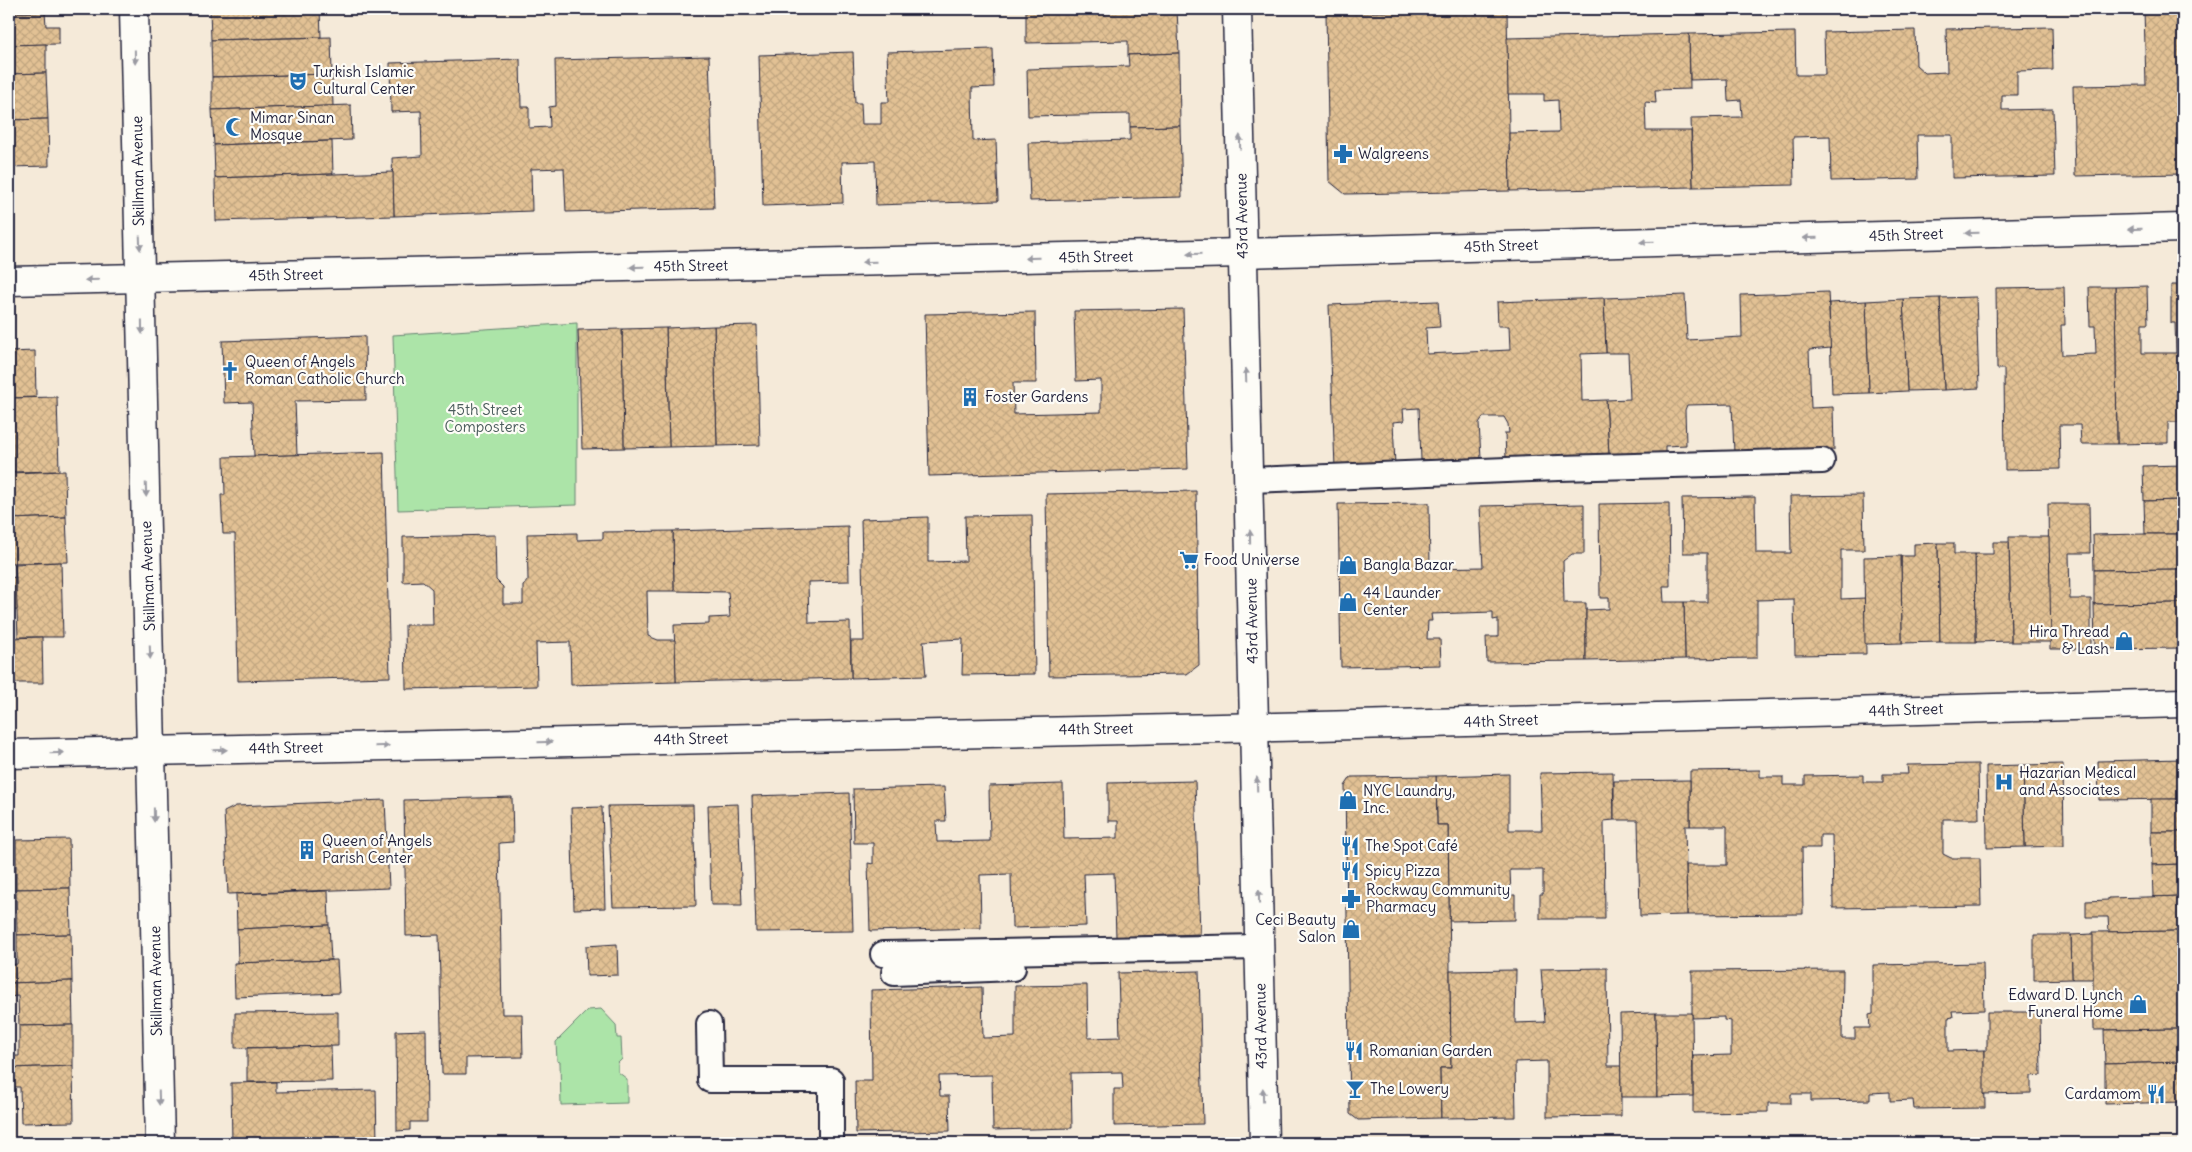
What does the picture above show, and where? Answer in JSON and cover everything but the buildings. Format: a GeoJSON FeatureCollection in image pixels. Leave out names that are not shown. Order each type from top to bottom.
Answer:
{"type":"FeatureCollection","features":[{"type":"Feature","properties":{"kind":"street","name":"Skillman Avenue"},"geometry":{"type":"LineString","coordinates":[[134,9],[153,752],[160,1143]]}},
{"type":"Feature","properties":{"kind":"street","name":"43rd Avenue"},"geometry":{"type":"LineString","coordinates":[[1237,9],[1256,726],[1264,1143]]}},
{"type":"Feature","properties":{"kind":"street","name":"45th Street"},"geometry":{"type":"LineString","coordinates":[[9,281],[1243,253],[2183,228]]}},
{"type":"Feature","properties":{"kind":"street","name":"44th Street"},"geometry":{"type":"LineString","coordinates":[[9,754],[2183,703]]}},
{"type":"Feature","properties":{"kind":"lane"},"geometry":{"type":"LineString","coordinates":[[1249,480],[1559,468],[1822,461]]}},
{"type":"Feature","properties":{"kind":"lane"},"geometry":{"type":"LineString","coordinates":[[889,964],[1064,965],[1260,955]]}},
{"type":"Feature","properties":{"kind":"lane"},"geometry":{"type":"LineString","coordinates":[[708,1024],[710,1080],[831,1080],[831,1143]]}},
{"type":"Feature","properties":{"kind":"green space","name":"45th Street Composters"},"geometry":{"type":"Polygon","coordinates":[[[577,323],[577,505],[398,510],[393,335],[577,323]]]}},
{"type":"Feature","properties":{"kind":"green space"},"geometry":{"type":"Polygon","coordinates":[[[601,1009],[616,1025],[617,1038],[621,1038],[622,1059],[618,1063],[618,1072],[627,1079],[627,1103],[561,1105],[560,1062],[557,1061],[556,1042],[588,1010],[601,1009]]]}},
{"type":"Feature","properties":{"kind":"place","name":"Turkish Islamic Cultural Center"},"geometry":{"type":"Point","coordinates":[298,81]}},
{"type":"Feature","properties":{"kind":"place","name":"Mimar Sinan Mosque"},"geometry":{"type":"Point","coordinates":[235,127]}},
{"type":"Feature","properties":{"kind":"place","name":"Walgreens"},"geometry":{"type":"Point","coordinates":[1343,154]}},
{"type":"Feature","properties":{"kind":"place","name":"Queen of Angels Roman Catholic Church"},"geometry":{"type":"Point","coordinates":[230,371]}},
{"type":"Feature","properties":{"kind":"place","name":"Foster Gardens"},"geometry":{"type":"Point","coordinates":[970,397]}},
{"type":"Feature","properties":{"kind":"place","name":"Food Universe"},"geometry":{"type":"Point","coordinates":[1189,560]}},
{"type":"Feature","properties":{"kind":"place","name":"Bangla Bazar"},"geometry":{"type":"Point","coordinates":[1348,565]}},
{"type":"Feature","properties":{"kind":"place","name":"44 Launder Center"},"geometry":{"type":"Point","coordinates":[1348,602]}},
{"type":"Feature","properties":{"kind":"place","name":"Hira Thread & Lash"},"geometry":{"type":"Point","coordinates":[2124,641]}},
{"type":"Feature","properties":{"kind":"place","name":"Hazarian Medical and Associates"},"geometry":{"type":"Point","coordinates":[2004,782]}},
{"type":"Feature","properties":{"kind":"place","name":"NYC Laundry, Inc."},"geometry":{"type":"Point","coordinates":[1348,800]}},
{"type":"Feature","properties":{"kind":"place","name":"The Spot Café"},"geometry":{"type":"Point","coordinates":[1350,846]}},
{"type":"Feature","properties":{"kind":"place","name":"Queen of Angels Parish Center"},"geometry":{"type":"Point","coordinates":[307,850]}},
{"type":"Feature","properties":{"kind":"place","name":"Spicy Pizza"},"geometry":{"type":"Point","coordinates":[1350,871]}},
{"type":"Feature","properties":{"kind":"place","name":"Rockway Community Pharmacy"},"geometry":{"type":"Point","coordinates":[1351,899]}},
{"type":"Feature","properties":{"kind":"place","name":"Ceci Beauty Salon"},"geometry":{"type":"Point","coordinates":[1351,929]}},
{"type":"Feature","properties":{"kind":"place","name":"Edward D. Lynch Funeral Home"},"geometry":{"type":"Point","coordinates":[2138,1004]}},
{"type":"Feature","properties":{"kind":"place","name":"Romanian Garden"},"geometry":{"type":"Point","coordinates":[1354,1051]}},
{"type":"Feature","properties":{"kind":"place","name":"The Lowery"},"geometry":{"type":"Point","coordinates":[1355,1089]}},
{"type":"Feature","properties":{"kind":"place","name":"Cardamom"},"geometry":{"type":"Point","coordinates":[2156,1094]}}]}
